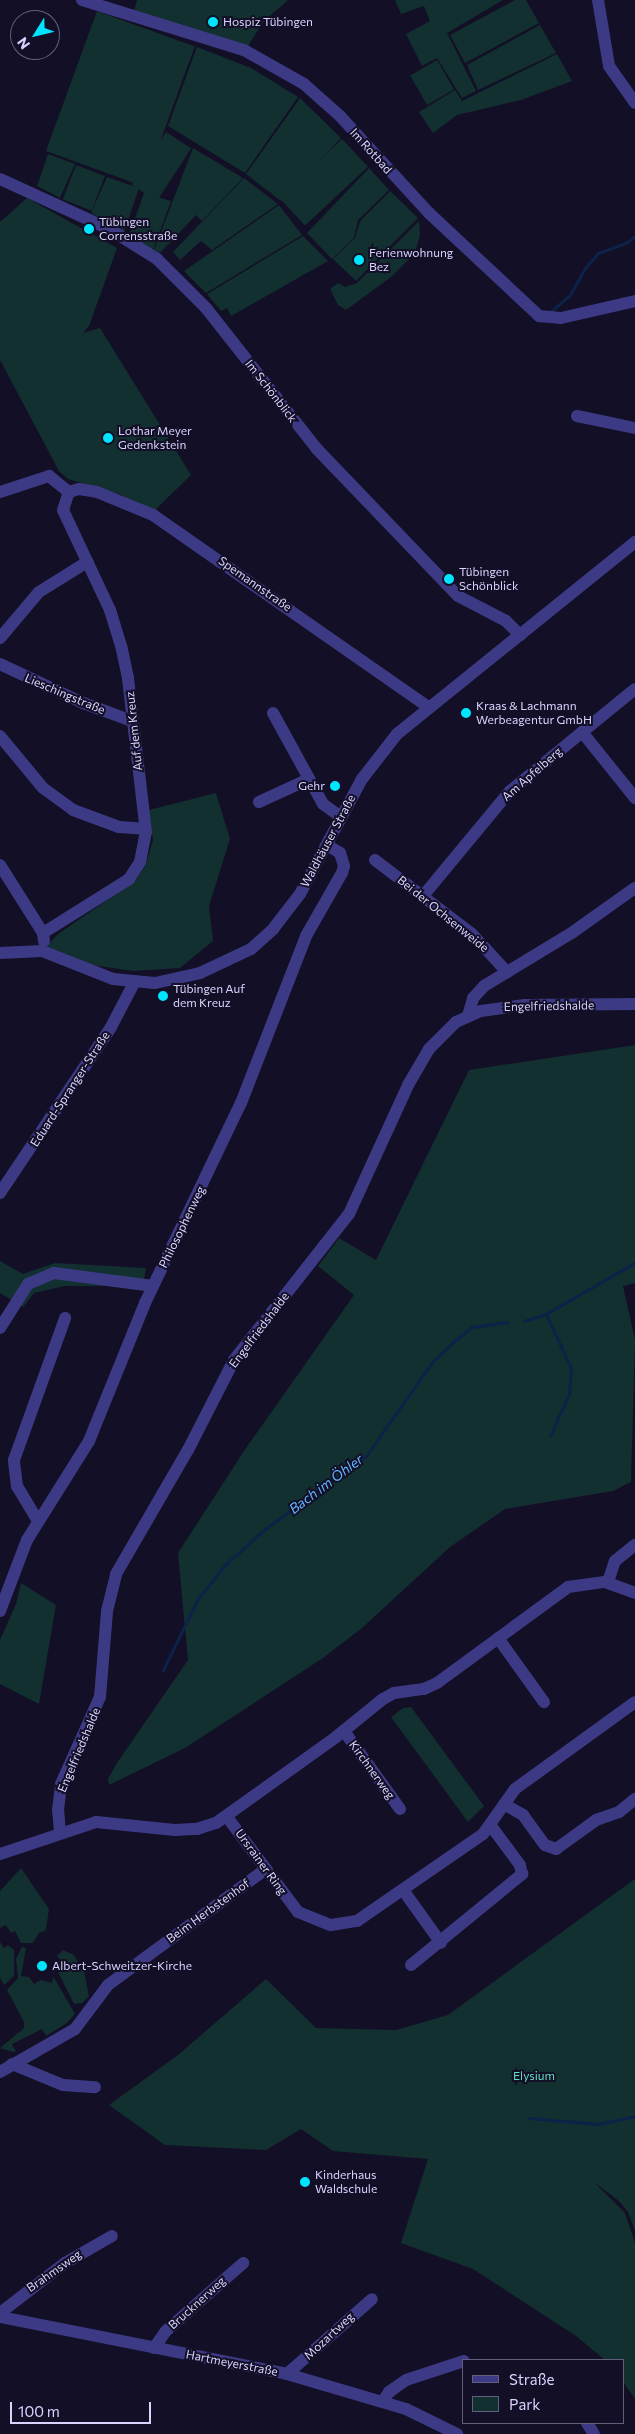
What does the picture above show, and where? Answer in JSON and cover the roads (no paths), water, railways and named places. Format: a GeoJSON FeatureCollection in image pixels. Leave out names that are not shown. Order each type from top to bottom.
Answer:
{"type":"FeatureCollection","features":[{"type":"Feature","properties":{"kind":"street","name":"Im Rotbad"},"geometry":{"type":"LineString","coordinates":[[82,0],[195,34],[254,56],[297,79],[326,102],[418,202],[540,316],[561,318],[635,301]]}},
{"type":"Feature","properties":{"kind":"street"},"geometry":{"type":"LineString","coordinates":[[598,0],[609,66],[635,103]]}},
{"type":"Feature","properties":{"kind":"street","name":"Im Schönblick"},"geometry":{"type":"LineString","coordinates":[[1,178],[109,229],[157,259],[206,308],[316,448],[453,590],[469,604],[506,621],[520,635]]}},
{"type":"Feature","properties":{"kind":"street"},"geometry":{"type":"LineString","coordinates":[[577,416],[635,428]]}},
{"type":"Feature","properties":{"kind":"street"},"geometry":{"type":"LineString","coordinates":[[0,492],[49,476],[69,492]]}},
{"type":"Feature","properties":{"kind":"street","name":"Spemannstraße"},"geometry":{"type":"LineString","coordinates":[[69,492],[80,489],[97,492],[153,515],[428,707]]}},
{"type":"Feature","properties":{"kind":"street","name":"Auf dem Kreuz"},"geometry":{"type":"LineString","coordinates":[[43,933],[129,878],[140,862],[145,829],[122,649],[110,610],[63,510],[69,492]]}},
{"type":"Feature","properties":{"kind":"street","name":"Waldhäuser Straße"},"geometry":{"type":"LineString","coordinates":[[0,953],[42,951],[113,979],[155,984],[189,977],[228,962],[251,949],[287,912],[377,756],[428,707],[609,565],[635,542]]}},
{"type":"Feature","properties":{"kind":"street","name":"Waldhäuser Straße"},"geometry":{"type":"LineString","coordinates":[[609,565],[635,550]]}},
{"type":"Feature","properties":{"kind":"street"},"geometry":{"type":"LineString","coordinates":[[0,638],[39,592],[87,562]]}},
{"type":"Feature","properties":{"kind":"street","name":"Lieschingstraße"},"geometry":{"type":"LineString","coordinates":[[0,664],[83,703],[132,721]]}},
{"type":"Feature","properties":{"kind":"street","name":"Am Apfelberg"},"geometry":{"type":"LineString","coordinates":[[423,896],[503,798],[635,689]]}},
{"type":"Feature","properties":{"kind":"street"},"geometry":{"type":"LineString","coordinates":[[273,713],[322,804],[341,817]]}},
{"type":"Feature","properties":{"kind":"street"},"geometry":{"type":"LineString","coordinates":[[582,732],[635,798]]}},
{"type":"Feature","properties":{"kind":"street"},"geometry":{"type":"LineString","coordinates":[[0,736],[43,788],[73,810],[119,827],[145,829]]}},
{"type":"Feature","properties":{"kind":"street"},"geometry":{"type":"LineString","coordinates":[[259,802],[308,779]]}},
{"type":"Feature","properties":{"kind":"street","name":"Philosophenweg"},"geometry":{"type":"LineString","coordinates":[[0,1611],[23,1548],[89,1441],[153,1286],[241,1103],[306,936],[342,873],[344,866],[340,853],[327,845]]}},
{"type":"Feature","properties":{"kind":"street","name":"Bei der Ochsenweide"},"geometry":{"type":"LineString","coordinates":[[375,860],[472,934],[507,972]]}},
{"type":"Feature","properties":{"kind":"street"},"geometry":{"type":"LineString","coordinates":[[0,864],[43,933],[42,951]]}},
{"type":"Feature","properties":{"kind":"street"},"geometry":{"type":"LineString","coordinates":[[468,1016],[477,992],[567,936],[635,888]]}},
{"type":"Feature","properties":{"kind":"street","name":"Eduard-Spranger-Straße"},"geometry":{"type":"LineString","coordinates":[[0,1192],[110,1027],[134,983]]}},
{"type":"Feature","properties":{"kind":"street","name":"Engelfriedshalde"},"geometry":{"type":"LineString","coordinates":[[60,1832],[58,1810],[61,1784],[100,1698],[110,1591],[124,1559],[188,1450],[234,1360],[349,1214],[423,1057],[445,1031],[468,1016],[508,1006],[635,1004]]}},
{"type":"Feature","properties":{"kind":"street"},"geometry":{"type":"LineString","coordinates":[[0,1328],[28,1284],[54,1273],[153,1286]]}},
{"type":"Feature","properties":{"kind":"street"},"geometry":{"type":"LineString","coordinates":[[38,1521],[17,1486],[14,1460],[64,1318]]}},
{"type":"Feature","properties":{"kind":"street"},"geometry":{"type":"LineString","coordinates":[[608,1582],[615,1561],[635,1545]]}},
{"type":"Feature","properties":{"kind":"street","name":"Ursrainer Ring"},"geometry":{"type":"LineString","coordinates":[[635,1593],[608,1582],[590,1581],[568,1588],[437,1683],[391,1694],[227,1817],[298,1912],[331,1925],[357,1921],[403,1890],[490,1826],[515,1789],[635,1702]]}},
{"type":"Feature","properties":{"kind":"street"},"geometry":{"type":"LineString","coordinates":[[498,1638],[544,1702]]}},
{"type":"Feature","properties":{"kind":"street","name":"Kirchnerweg"},"geometry":{"type":"LineString","coordinates":[[344,1731],[400,1809]]}},
{"type":"Feature","properties":{"kind":"street"},"geometry":{"type":"LineString","coordinates":[[504,1804],[523,1815],[545,1846],[556,1849],[596,1820],[619,1812],[635,1798]]}},
{"type":"Feature","properties":{"kind":"street"},"geometry":{"type":"LineString","coordinates":[[0,1854],[60,1832],[107,1821],[187,1831],[227,1817]]}},
{"type":"Feature","properties":{"kind":"street"},"geometry":{"type":"LineString","coordinates":[[411,1965],[441,1943],[460,1922],[522,1874],[520,1864],[490,1826]]}},
{"type":"Feature","properties":{"kind":"street","name":"Beim Herbstenhof"},"geometry":{"type":"LineString","coordinates":[[0,2072],[75,2028],[91,2005],[118,1978],[266,1869]]}},
{"type":"Feature","properties":{"kind":"street"},"geometry":{"type":"LineString","coordinates":[[403,1890],[441,1943]]}},
{"type":"Feature","properties":{"kind":"street"},"geometry":{"type":"LineString","coordinates":[[12,2064],[63,2085],[95,2087]]}},
{"type":"Feature","properties":{"kind":"street","name":"Brahmsweg"},"geometry":{"type":"LineString","coordinates":[[0,2315],[68,2260],[112,2236]]}},
{"type":"Feature","properties":{"kind":"street","name":"Brucknerweg"},"geometry":{"type":"LineString","coordinates":[[154,2348],[166,2331],[243,2263]]}},
{"type":"Feature","properties":{"kind":"street","name":"Mozartweg"},"geometry":{"type":"LineString","coordinates":[[287,2374],[372,2299]]}},
{"type":"Feature","properties":{"kind":"street","name":"Hartmeyerstraße"},"geometry":{"type":"LineString","coordinates":[[0,2315],[287,2374],[383,2401],[430,2419],[457,2434]]}},
{"type":"Feature","properties":{"kind":"street"},"geometry":{"type":"LineString","coordinates":[[383,2401],[389,2392],[406,2380],[462,2362]]}},
{"type":"Feature","properties":{"kind":"waterway"},"geometry":{"type":"LineString","coordinates":[[551,311],[570,295],[585,268],[598,253],[626,243],[635,236]]}},
{"type":"Feature","properties":{"kind":"waterway","name":"Bach im Öhler"},"geometry":{"type":"LineString","coordinates":[[524,1321],[546,1314],[634,1263]]}},
{"type":"Feature","properties":{"kind":"waterway"},"geometry":{"type":"LineString","coordinates":[[546,1314],[571,1368],[569,1394],[550,1436]]}},
{"type":"Feature","properties":{"kind":"waterway","name":"Bach im Öhler"},"geometry":{"type":"LineString","coordinates":[[163,1670],[197,1600],[225,1565],[265,1529],[366,1456],[433,1361],[452,1343],[472,1327],[508,1322]]}},
{"type":"Feature","properties":{"kind":"waterway"},"geometry":{"type":"LineString","coordinates":[[529,2118],[598,2124],[635,2116]]}},
{"type":"Feature","properties":{"kind":"place","name":"Hospiz Tübingen"},"geometry":{"type":"Point","coordinates":[213,22]}},
{"type":"Feature","properties":{"kind":"place","name":"Tübingen Corrensstraße"},"geometry":{"type":"Point","coordinates":[89,229]}},
{"type":"Feature","properties":{"kind":"place","name":"Ferienwohnung Bez"},"geometry":{"type":"Point","coordinates":[359,260]}},
{"type":"Feature","properties":{"kind":"place","name":"Lothar Meyer Gedenkstein"},"geometry":{"type":"Point","coordinates":[108,438]}},
{"type":"Feature","properties":{"kind":"place","name":"Tübingen Schönblick"},"geometry":{"type":"Point","coordinates":[449,579]}},
{"type":"Feature","properties":{"kind":"place","name":"Kraas & Lachmann Werbeagentur GmbH"},"geometry":{"type":"Point","coordinates":[466,713]}},
{"type":"Feature","properties":{"kind":"place","name":"Gehr"},"geometry":{"type":"Point","coordinates":[335,786]}},
{"type":"Feature","properties":{"kind":"place","name":"Tübingen Auf dem Kreuz"},"geometry":{"type":"Point","coordinates":[163,996]}},
{"type":"Feature","properties":{"kind":"place","name":"Albert-Schweitzer-Kirche"},"geometry":{"type":"Point","coordinates":[42,1966]}},
{"type":"Feature","properties":{"kind":"place","name":"Kinderhaus Waldschule"},"geometry":{"type":"Point","coordinates":[305,2182]}},
{"type":"Feature","properties":{"kind":"park label","name":"Elysium"},"geometry":{"type":"Point","coordinates":[534,2076]}}]}
